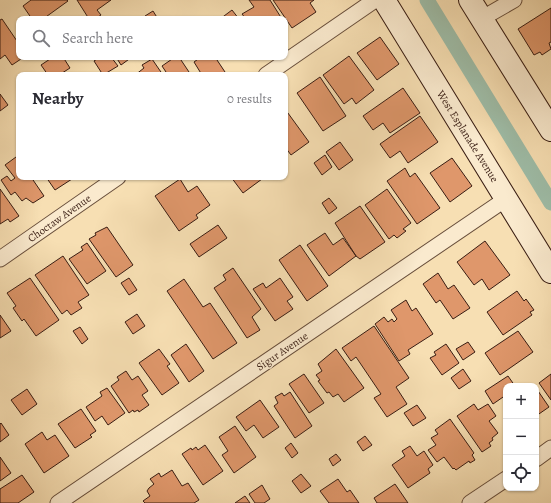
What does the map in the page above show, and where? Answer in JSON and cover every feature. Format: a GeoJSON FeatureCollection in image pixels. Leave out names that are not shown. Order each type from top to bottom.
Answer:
{"type":"FeatureCollection","features":[{"type":"Feature","properties":{"kind":"main road","name":"West Esplanade Avenue"},"geometry":{"type":"LineString","coordinates":[[384,0],[551,272]]}},
{"type":"Feature","properties":{"kind":"main road"},"geometry":{"type":"LineString","coordinates":[[470,0],[551,130]]}},
{"type":"Feature","properties":{"kind":"street"},"geometry":{"type":"LineString","coordinates":[[288,60],[375,0]]}},
{"type":"Feature","properties":{"kind":"street"},"geometry":{"type":"LineString","coordinates":[[482,19],[514,0]]}},
{"type":"Feature","properties":{"kind":"street"},"geometry":{"type":"LineString","coordinates":[[270,72],[288,60]]}},
{"type":"Feature","properties":{"kind":"street","name":"Choctaw Avenue"},"geometry":{"type":"LineString","coordinates":[[0,258],[114,180]]}},
{"type":"Feature","properties":{"kind":"street","name":"Sigur Avenue"},"geometry":{"type":"LineString","coordinates":[[58,503],[506,199]]}},
{"type":"Feature","properties":{"kind":"street"},"geometry":{"type":"LineString","coordinates":[[539,456],[551,448]]}},
{"type":"Feature","properties":{"kind":"street"},"geometry":{"type":"LineString","coordinates":[[470,503],[503,481]]}},
{"type":"Feature","properties":{"kind":"building"},"geometry":{"type":"Polygon","coordinates":[[[31,0],[68,1],[47,16],[30,16],[23,6],[31,0]]]}},
{"type":"Feature","properties":{"kind":"building"},"geometry":{"type":"Polygon","coordinates":[[[77,0],[111,0],[97,10],[101,15],[87,16],[77,0]]]}},
{"type":"Feature","properties":{"kind":"building"},"geometry":{"type":"Polygon","coordinates":[[[249,0],[270,0],[280,16],[244,16],[242,14],[254,7],[249,0]]]}},
{"type":"Feature","properties":{"kind":"building"},"geometry":{"type":"Polygon","coordinates":[[[273,0],[314,0],[310,3],[316,12],[292,28],[288,22],[288,16],[284,16],[273,0]]]}},
{"type":"Feature","properties":{"kind":"building"},"geometry":{"type":"Polygon","coordinates":[[[551,8],[551,42],[549,43],[551,49],[542,55],[540,52],[534,55],[518,29],[551,8]]]}},
{"type":"Feature","properties":{"kind":"building"},"geometry":{"type":"Polygon","coordinates":[[[232,10],[237,16],[224,16],[232,10]]]}},
{"type":"Feature","properties":{"kind":"building"},"geometry":{"type":"Polygon","coordinates":[[[153,11],[156,16],[145,16],[153,11]]]}},
{"type":"Feature","properties":{"kind":"building"},"geometry":{"type":"Polygon","coordinates":[[[2,19],[16,40],[16,60],[20,60],[12,65],[5,55],[0,59],[0,20],[2,19]]]}},
{"type":"Feature","properties":{"kind":"building"},"geometry":{"type":"Polygon","coordinates":[[[380,37],[399,64],[377,80],[357,53],[380,37]]]}},
{"type":"Feature","properties":{"kind":"building"},"geometry":{"type":"Polygon","coordinates":[[[349,56],[374,90],[356,104],[352,98],[344,104],[323,75],[349,56]]]}},
{"type":"Feature","properties":{"kind":"building"},"geometry":{"type":"Polygon","coordinates":[[[48,60],[65,60],[70,68],[64,72],[46,72],[41,65],[48,60]]]}},
{"type":"Feature","properties":{"kind":"building"},"geometry":{"type":"Polygon","coordinates":[[[113,60],[118,66],[108,72],[101,72],[94,61],[113,60]]]}},
{"type":"Feature","properties":{"kind":"building"},"geometry":{"type":"Polygon","coordinates":[[[118,60],[128,60],[121,65],[118,60]]]}},
{"type":"Feature","properties":{"kind":"building"},"geometry":{"type":"Polygon","coordinates":[[[153,60],[161,72],[139,72],[144,68],[142,65],[153,60]]]}},
{"type":"Feature","properties":{"kind":"building"},"geometry":{"type":"Polygon","coordinates":[[[171,60],[181,60],[189,72],[166,72],[162,66],[171,60]]]}},
{"type":"Feature","properties":{"kind":"building"},"geometry":{"type":"Polygon","coordinates":[[[197,60],[217,60],[225,72],[200,72],[194,62],[197,60]]]}},
{"type":"Feature","properties":{"kind":"building"},"geometry":{"type":"Polygon","coordinates":[[[320,77],[346,116],[323,131],[297,93],[320,77]]]}},
{"type":"Feature","properties":{"kind":"building"},"geometry":{"type":"Polygon","coordinates":[[[403,88],[420,113],[390,133],[383,123],[373,130],[363,116],[403,88]]]}},
{"type":"Feature","properties":{"kind":"building"},"geometry":{"type":"Polygon","coordinates":[[[0,94],[8,105],[0,111],[0,94]]]}},
{"type":"Feature","properties":{"kind":"building"},"geometry":{"type":"Polygon","coordinates":[[[288,113],[309,142],[291,155],[288,151],[288,113]]]}},
{"type":"Feature","properties":{"kind":"building"},"geometry":{"type":"Polygon","coordinates":[[[420,116],[438,142],[408,163],[400,151],[390,158],[380,144],[420,116]]]}},
{"type":"Feature","properties":{"kind":"building"},"geometry":{"type":"Polygon","coordinates":[[[340,142],[353,160],[339,170],[326,152],[340,142]]]}},
{"type":"Feature","properties":{"kind":"building"},"geometry":{"type":"Polygon","coordinates":[[[325,155],[332,167],[322,175],[314,163],[325,155]]]}},
{"type":"Feature","properties":{"kind":"building"},"geometry":{"type":"Polygon","coordinates":[[[16,157],[16,180],[33,180],[44,196],[33,203],[26,198],[22,201],[15,192],[11,195],[1,180],[7,176],[11,181],[15,178],[5,165],[16,157]]]}},
{"type":"Feature","properties":{"kind":"building"},"geometry":{"type":"Polygon","coordinates":[[[452,158],[472,186],[450,202],[430,173],[452,158]]]}},
{"type":"Feature","properties":{"kind":"building"},"geometry":{"type":"Polygon","coordinates":[[[405,168],[410,177],[415,173],[440,208],[417,224],[387,181],[405,168]]]}},
{"type":"Feature","properties":{"kind":"building"},"geometry":{"type":"Polygon","coordinates":[[[48,180],[70,180],[55,190],[48,180]]]}},
{"type":"Feature","properties":{"kind":"building"},"geometry":{"type":"Polygon","coordinates":[[[181,180],[188,192],[197,186],[210,205],[196,215],[198,218],[179,231],[155,196],[181,180]]]}},
{"type":"Feature","properties":{"kind":"building"},"geometry":{"type":"Polygon","coordinates":[[[233,180],[261,180],[243,193],[233,180]]]}},
{"type":"Feature","properties":{"kind":"building"},"geometry":{"type":"Polygon","coordinates":[[[0,189],[19,216],[10,222],[8,219],[0,224],[0,189]]]}},
{"type":"Feature","properties":{"kind":"building"},"geometry":{"type":"Polygon","coordinates":[[[387,189],[411,223],[403,229],[406,231],[397,238],[394,235],[389,239],[365,205],[387,189]]]}},
{"type":"Feature","properties":{"kind":"building"},"geometry":{"type":"Polygon","coordinates":[[[329,198],[337,208],[329,214],[322,203],[329,198]]]}},
{"type":"Feature","properties":{"kind":"building"},"geometry":{"type":"Polygon","coordinates":[[[360,206],[385,242],[360,259],[356,256],[335,223],[360,206]]]}},
{"type":"Feature","properties":{"kind":"building"},"geometry":{"type":"Polygon","coordinates":[[[218,225],[227,238],[199,257],[190,244],[218,225]]]}},
{"type":"Feature","properties":{"kind":"building"},"geometry":{"type":"Polygon","coordinates":[[[107,227],[133,265],[116,277],[89,239],[96,235],[95,233],[107,227]]]}},
{"type":"Feature","properties":{"kind":"building"},"geometry":{"type":"Polygon","coordinates":[[[325,233],[333,245],[343,238],[356,256],[329,276],[307,245],[325,233]]]}},
{"type":"Feature","properties":{"kind":"building"},"geometry":{"type":"Polygon","coordinates":[[[485,241],[510,275],[489,290],[482,279],[474,285],[457,262],[485,241]]]}},
{"type":"Feature","properties":{"kind":"building"},"geometry":{"type":"Polygon","coordinates":[[[87,243],[106,271],[87,284],[69,259],[83,250],[81,247],[87,243]]]}},
{"type":"Feature","properties":{"kind":"building"},"geometry":{"type":"Polygon","coordinates":[[[300,245],[328,286],[307,301],[279,260],[300,245]]]}},
{"type":"Feature","properties":{"kind":"building"},"geometry":{"type":"Polygon","coordinates":[[[63,256],[89,295],[78,302],[82,308],[71,315],[67,310],[62,314],[35,275],[63,256]]]}},
{"type":"Feature","properties":{"kind":"building"},"geometry":{"type":"Polygon","coordinates":[[[233,268],[261,309],[252,317],[260,330],[247,338],[214,288],[226,280],[223,275],[233,268]]]}},
{"type":"Feature","properties":{"kind":"building"},"geometry":{"type":"Polygon","coordinates":[[[438,273],[448,289],[454,285],[470,308],[453,319],[440,300],[436,303],[423,284],[438,273]]]}},
{"type":"Feature","properties":{"kind":"building"},"geometry":{"type":"Polygon","coordinates":[[[30,278],[59,320],[36,336],[24,319],[22,321],[13,308],[16,306],[7,293],[30,278]]]}},
{"type":"Feature","properties":{"kind":"building"},"geometry":{"type":"Polygon","coordinates":[[[129,278],[137,290],[129,295],[121,283],[129,278]]]}},
{"type":"Feature","properties":{"kind":"building"},"geometry":{"type":"Polygon","coordinates":[[[280,278],[293,297],[287,301],[293,309],[275,321],[253,289],[263,283],[266,288],[280,278]]]}},
{"type":"Feature","properties":{"kind":"building"},"geometry":{"type":"Polygon","coordinates":[[[184,279],[203,307],[210,303],[237,343],[213,359],[167,291],[184,279]]]}},
{"type":"Feature","properties":{"kind":"building"},"geometry":{"type":"Polygon","coordinates":[[[517,291],[524,301],[526,299],[534,310],[530,312],[532,315],[503,335],[487,312],[517,291]]]}},
{"type":"Feature","properties":{"kind":"building"},"geometry":{"type":"Polygon","coordinates":[[[406,300],[412,311],[416,308],[433,334],[408,350],[410,354],[399,361],[375,324],[384,317],[388,322],[392,319],[394,322],[397,319],[391,310],[406,300]]]}},
{"type":"Feature","properties":{"kind":"building"},"geometry":{"type":"Polygon","coordinates":[[[137,314],[145,326],[133,334],[125,322],[137,314]]]}},
{"type":"Feature","properties":{"kind":"building"},"geometry":{"type":"Polygon","coordinates":[[[0,315],[11,331],[0,338],[0,315]]]}},
{"type":"Feature","properties":{"kind":"building"},"geometry":{"type":"Polygon","coordinates":[[[374,326],[409,378],[396,387],[407,404],[387,417],[374,398],[381,394],[356,357],[351,361],[342,348],[374,326]]]}},
{"type":"Feature","properties":{"kind":"building"},"geometry":{"type":"Polygon","coordinates":[[[80,327],[88,339],[82,344],[73,331],[80,327]]]}},
{"type":"Feature","properties":{"kind":"building"},"geometry":{"type":"Polygon","coordinates":[[[518,331],[533,352],[500,375],[485,353],[518,331]]]}},
{"type":"Feature","properties":{"kind":"building"},"geometry":{"type":"Polygon","coordinates":[[[468,342],[475,352],[463,360],[456,349],[468,342]]]}},
{"type":"Feature","properties":{"kind":"building"},"geometry":{"type":"Polygon","coordinates":[[[186,344],[204,371],[189,382],[171,355],[186,344]]]}},
{"type":"Feature","properties":{"kind":"building"},"geometry":{"type":"Polygon","coordinates":[[[446,344],[459,363],[442,375],[430,358],[436,355],[434,352],[446,344]]]}},
{"type":"Feature","properties":{"kind":"building"},"geometry":{"type":"Polygon","coordinates":[[[159,349],[170,364],[167,366],[179,383],[162,395],[139,363],[159,349]]]}},
{"type":"Feature","properties":{"kind":"building"},"geometry":{"type":"Polygon","coordinates":[[[336,349],[364,388],[344,402],[338,394],[333,397],[329,392],[327,393],[318,381],[320,380],[316,375],[322,371],[318,364],[336,349]]]}},
{"type":"Feature","properties":{"kind":"building"},"geometry":{"type":"Polygon","coordinates":[[[463,369],[471,381],[459,389],[451,378],[463,369]]]}},
{"type":"Feature","properties":{"kind":"building"},"geometry":{"type":"Polygon","coordinates":[[[126,371],[132,380],[138,376],[148,391],[142,395],[149,405],[139,412],[138,410],[134,412],[133,410],[129,413],[111,386],[119,380],[117,377],[126,371]]]}},
{"type":"Feature","properties":{"kind":"building"},"geometry":{"type":"Polygon","coordinates":[[[304,374],[324,403],[309,413],[289,384],[304,374]]]}},
{"type":"Feature","properties":{"kind":"building"},"geometry":{"type":"Polygon","coordinates":[[[551,374],[551,400],[539,383],[551,374]]]}},
{"type":"Feature","properties":{"kind":"building"},"geometry":{"type":"Polygon","coordinates":[[[508,376],[513,383],[503,383],[503,397],[493,404],[485,391],[508,376]]]}},
{"type":"Feature","properties":{"kind":"building"},"geometry":{"type":"Polygon","coordinates":[[[107,388],[125,413],[108,425],[102,416],[95,421],[86,407],[102,396],[100,392],[107,388]]]}},
{"type":"Feature","properties":{"kind":"building"},"geometry":{"type":"Polygon","coordinates":[[[27,389],[37,404],[22,415],[11,400],[27,389]]]}},
{"type":"Feature","properties":{"kind":"building"},"geometry":{"type":"Polygon","coordinates":[[[290,392],[312,426],[295,438],[274,406],[278,403],[275,397],[282,393],[284,396],[290,392]]]}},
{"type":"Feature","properties":{"kind":"building"},"geometry":{"type":"Polygon","coordinates":[[[539,392],[549,407],[539,414],[539,392]]]}},
{"type":"Feature","properties":{"kind":"building"},"geometry":{"type":"Polygon","coordinates":[[[260,400],[279,427],[263,438],[254,425],[246,431],[236,417],[260,400]]]}},
{"type":"Feature","properties":{"kind":"building"},"geometry":{"type":"Polygon","coordinates":[[[474,404],[478,410],[488,404],[496,416],[489,421],[498,433],[489,443],[491,446],[482,452],[457,416],[474,404]]]}},
{"type":"Feature","properties":{"kind":"building"},"geometry":{"type":"Polygon","coordinates":[[[417,405],[426,418],[413,426],[404,413],[417,405]]]}},
{"type":"Feature","properties":{"kind":"building"},"geometry":{"type":"Polygon","coordinates":[[[81,409],[96,431],[90,435],[92,437],[75,448],[58,424],[81,409]]]}},
{"type":"Feature","properties":{"kind":"building"},"geometry":{"type":"Polygon","coordinates":[[[450,419],[474,453],[472,455],[475,460],[470,463],[469,461],[456,470],[454,468],[453,469],[444,457],[437,462],[428,450],[436,445],[431,438],[438,434],[435,430],[450,419]]]}},
{"type":"Feature","properties":{"kind":"building"},"geometry":{"type":"Polygon","coordinates":[[[1,423],[9,435],[0,442],[0,424],[1,423]]]}},
{"type":"Feature","properties":{"kind":"building"},"geometry":{"type":"Polygon","coordinates":[[[235,426],[256,457],[234,473],[222,455],[228,451],[219,437],[235,426]]]}},
{"type":"Feature","properties":{"kind":"building"},"geometry":{"type":"Polygon","coordinates":[[[42,432],[47,440],[55,435],[69,456],[44,473],[25,444],[42,432]]]}},
{"type":"Feature","properties":{"kind":"building"},"geometry":{"type":"Polygon","coordinates":[[[365,436],[372,445],[363,451],[357,442],[365,436]]]}},
{"type":"Feature","properties":{"kind":"building"},"geometry":{"type":"Polygon","coordinates":[[[291,443],[298,453],[292,458],[285,448],[291,443]]]}},
{"type":"Feature","properties":{"kind":"building"},"geometry":{"type":"Polygon","coordinates":[[[205,445],[223,471],[203,485],[182,454],[191,448],[192,450],[196,447],[198,450],[205,445]]]}},
{"type":"Feature","properties":{"kind":"building"},"geometry":{"type":"Polygon","coordinates":[[[410,446],[417,456],[424,451],[433,465],[428,469],[430,473],[408,488],[392,465],[405,456],[402,451],[410,446]]]}},
{"type":"Feature","properties":{"kind":"building"},"geometry":{"type":"Polygon","coordinates":[[[336,454],[341,460],[333,466],[329,459],[336,454]]]}},
{"type":"Feature","properties":{"kind":"building"},"geometry":{"type":"Polygon","coordinates":[[[0,457],[11,473],[0,481],[0,457]]]}},
{"type":"Feature","properties":{"kind":"building"},"geometry":{"type":"Polygon","coordinates":[[[172,470],[182,486],[188,483],[199,500],[194,503],[145,503],[143,501],[150,496],[147,491],[154,484],[150,479],[159,473],[161,477],[172,470]]]}},
{"type":"Feature","properties":{"kind":"building"},"geometry":{"type":"Polygon","coordinates":[[[301,474],[311,486],[301,493],[292,481],[301,474]]]}},
{"type":"Feature","properties":{"kind":"building"},"geometry":{"type":"Polygon","coordinates":[[[22,475],[34,492],[18,503],[0,503],[0,489],[22,475]]]}},
{"type":"Feature","properties":{"kind":"building"},"geometry":{"type":"Polygon","coordinates":[[[338,479],[347,492],[350,490],[359,503],[329,503],[320,491],[338,479]]]}},
{"type":"Feature","properties":{"kind":"building"},"geometry":{"type":"Polygon","coordinates":[[[395,484],[408,503],[377,503],[374,498],[395,484]]]}},
{"type":"Feature","properties":{"kind":"building"},"geometry":{"type":"Polygon","coordinates":[[[262,485],[270,499],[264,503],[255,503],[249,494],[262,485]]]}},
{"type":"Feature","properties":{"kind":"building"},"geometry":{"type":"Polygon","coordinates":[[[245,496],[250,503],[235,503],[245,496]]]}},
{"type":"Feature","properties":{"kind":"waterway"},"geometry":{"type":"LineString","coordinates":[[427,0],[551,203]]}}]}
